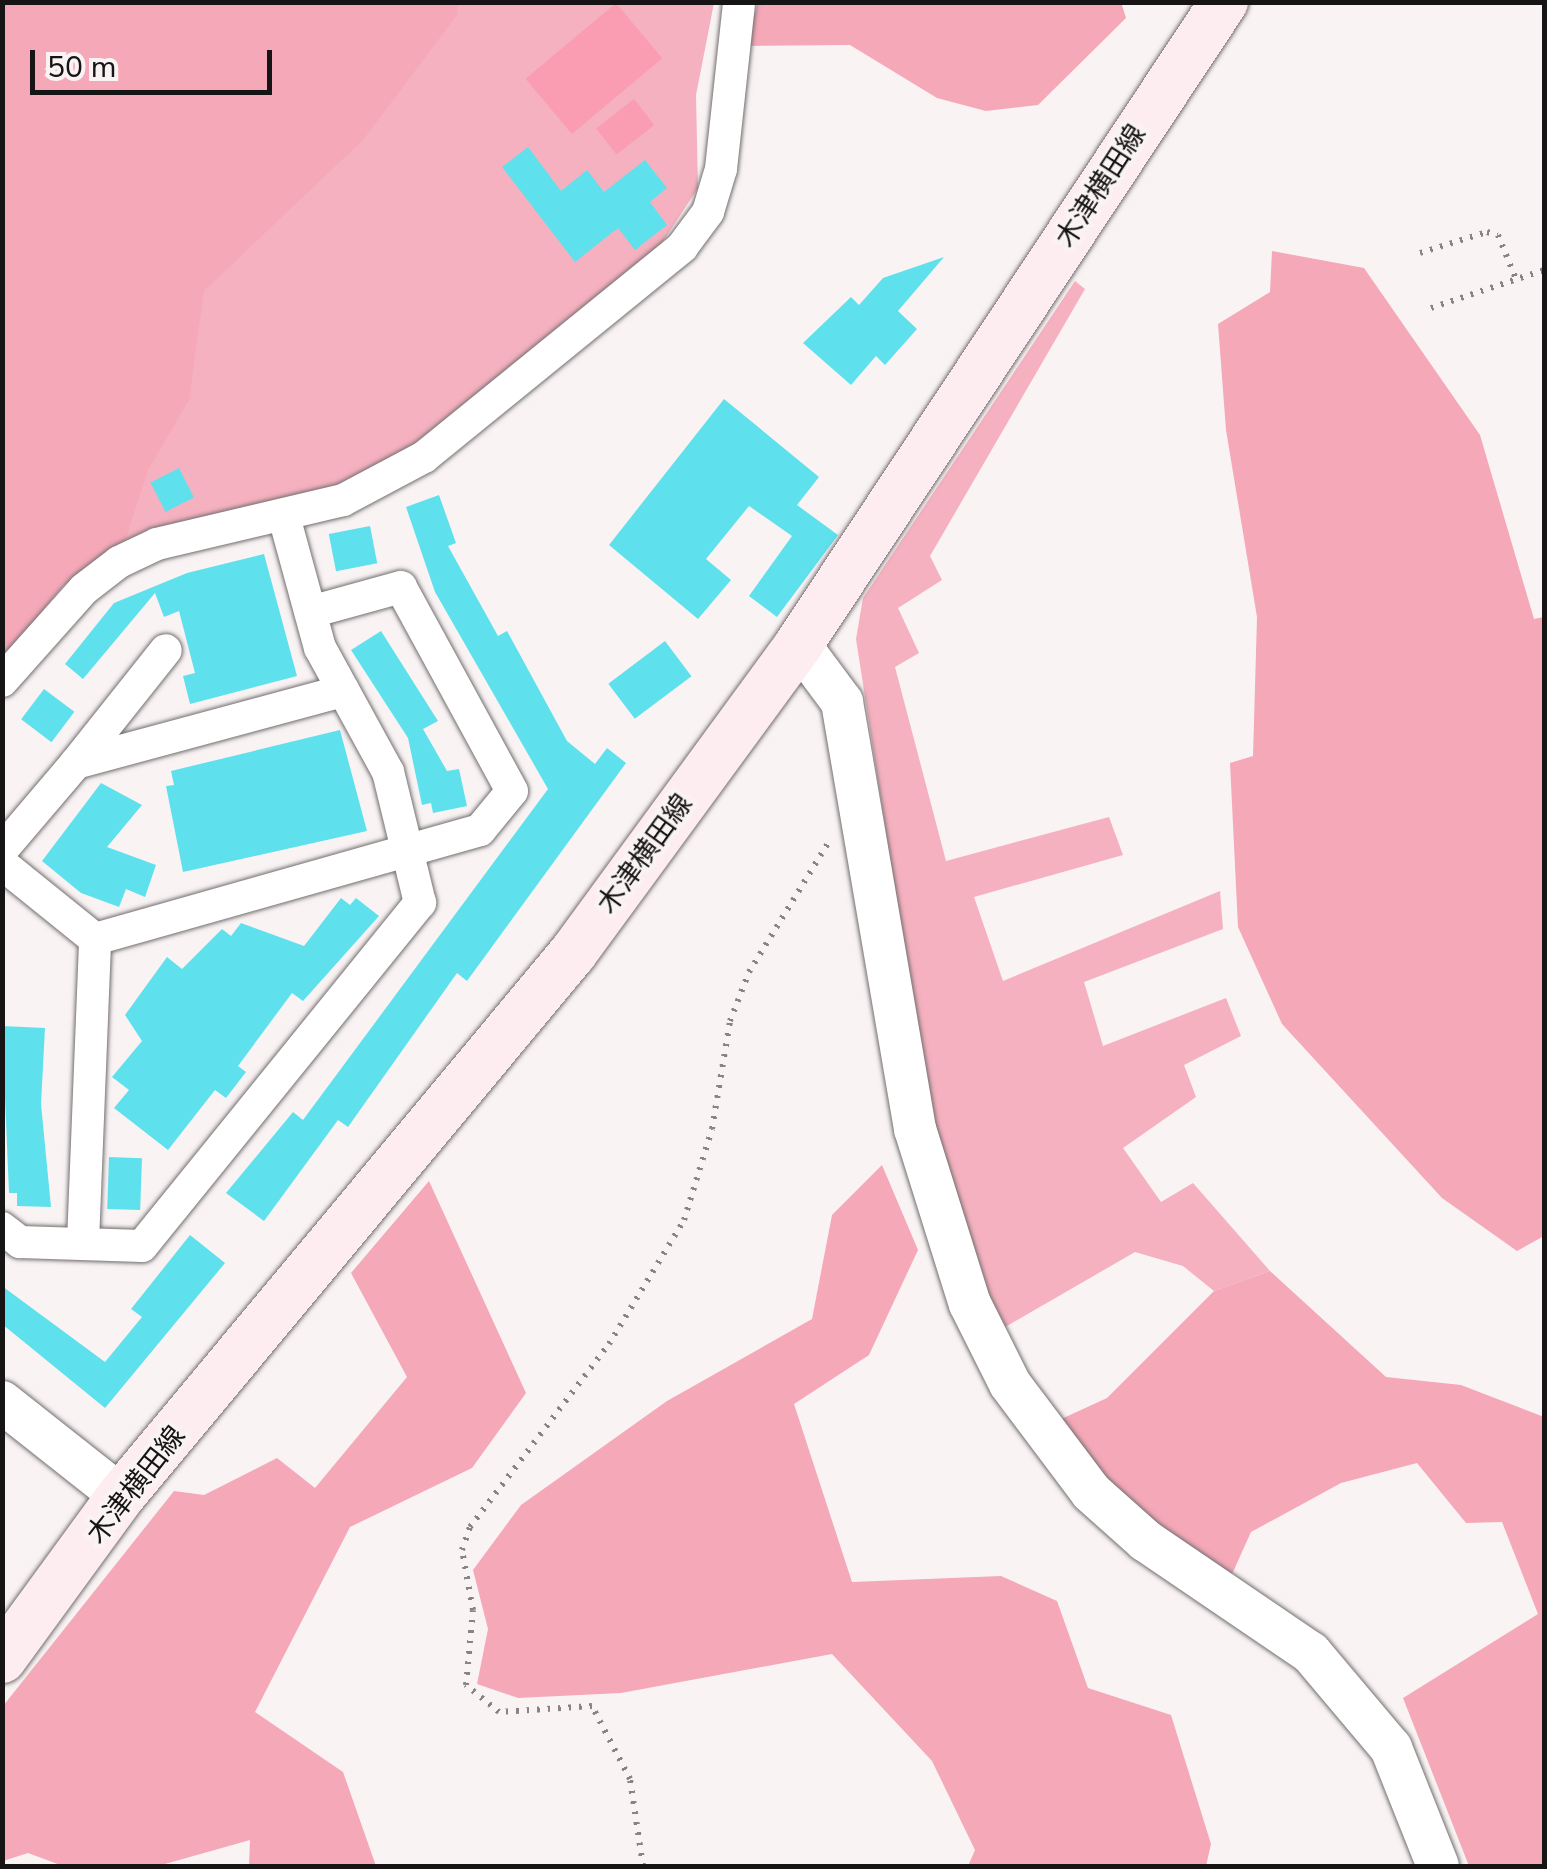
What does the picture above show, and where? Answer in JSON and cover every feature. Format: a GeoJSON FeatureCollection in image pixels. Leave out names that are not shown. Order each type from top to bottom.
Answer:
{"type":"FeatureCollection","features":[{"type":"Feature","properties":{"kind":"main road","name":"木津横田線"},"geometry":{"type":"LineString","coordinates":[[2,1659],[121,1496],[573,953],[799,644],[1224,2]]}},
{"type":"Feature","properties":{"kind":"street"},"geometry":{"type":"LineString","coordinates":[[2,680],[84,589],[118,562],[157,544],[284,516],[356,494],[424,458],[682,247],[708,212],[721,169],[739,2]]}},
{"type":"Feature","properties":{"kind":"street"},"geometry":{"type":"LineString","coordinates":[[2,1228],[20,1242],[142,1246],[420,903],[388,772],[343,691],[310,612],[284,516]]}},
{"type":"Feature","properties":{"kind":"street"},"geometry":{"type":"LineString","coordinates":[[95,939],[411,854],[480,830],[512,791],[401,588],[310,612]]}},
{"type":"Feature","properties":{"kind":"street"},"geometry":{"type":"LineString","coordinates":[[799,644],[842,702],[915,1130],[970,1304],[1010,1384],[1081,1480],[1132,1529],[1310,1653],[1391,1748],[1438,1866]]}},
{"type":"Feature","properties":{"kind":"street"},"geometry":{"type":"LineString","coordinates":[[2,850],[166,650]]}},
{"type":"Feature","properties":{"kind":"street"},"geometry":{"type":"LineString","coordinates":[[76,763],[343,691]]}},
{"type":"Feature","properties":{"kind":"street"},"geometry":{"type":"LineString","coordinates":[[2,864],[95,939]]}},
{"type":"Feature","properties":{"kind":"street"},"geometry":{"type":"LineString","coordinates":[[84,1242],[95,939]]}},
{"type":"Feature","properties":{"kind":"street"},"geometry":{"type":"LineString","coordinates":[[2,1402],[121,1496]]}},
{"type":"Feature","properties":{"kind":"path"},"geometry":{"type":"LineString","coordinates":[[1420,253],[1487,232],[1498,235],[1516,280]]}},
{"type":"Feature","properties":{"kind":"path"},"geometry":{"type":"LineString","coordinates":[[1430,308],[1544,270]]}},
{"type":"Feature","properties":{"kind":"path"},"geometry":{"type":"LineString","coordinates":[[644,1866],[630,1779],[592,1706],[498,1712],[466,1685],[472,1610],[462,1550],[470,1527],[532,1454],[684,1220],[712,1129],[730,1022],[749,972],[830,840],[828,821]]}},
{"type":"Feature","properties":{"kind":"shaded area"},"geometry":{"type":"Polygon","coordinates":[[[1121,2],[1126,18],[1038,105],[986,111],[937,98],[850,45],[745,46],[758,3],[1121,2]]]}},
{"type":"Feature","properties":{"kind":"shaded area"},"geometry":{"type":"Polygon","coordinates":[[[3,3],[714,3],[696,95],[698,188],[660,246],[418,444],[347,483],[125,541],[63,586],[3,658],[3,3]]]}},
{"type":"Feature","properties":{"kind":"shaded area"},"geometry":{"type":"Polygon","coordinates":[[[3,3],[458,3],[457,15],[363,140],[204,291],[189,400],[148,470],[125,541],[63,586],[3,658],[3,3]]]}},
{"type":"Feature","properties":{"kind":"shaded area"},"geometry":{"type":"Polygon","coordinates":[[[616,3],[662,58],[572,134],[526,79],[616,3]]]}},
{"type":"Feature","properties":{"kind":"shaded area"},"geometry":{"type":"Polygon","coordinates":[[[634,99],[654,125],[616,155],[596,129],[634,99]]]}},
{"type":"Feature","properties":{"kind":"shaded area"},"geometry":{"type":"Polygon","coordinates":[[[1272,251],[1364,268],[1480,435],[1534,619],[1544,617],[1544,1236],[1517,1251],[1442,1198],[1282,1024],[1238,927],[1230,763],[1253,756],[1257,617],[1226,430],[1218,324],[1270,292],[1272,251]]]}},
{"type":"Feature","properties":{"kind":"shaded area"},"geometry":{"type":"Polygon","coordinates":[[[1075,281],[1085,289],[930,556],[942,580],[898,608],[919,653],[895,667],[946,861],[1109,817],[1123,855],[974,897],[1003,981],[1220,891],[1223,929],[1084,982],[1103,1046],[1226,998],[1241,1036],[1184,1065],[1196,1097],[1123,1148],[1161,1202],[1193,1183],[1270,1271],[1214,1291],[1183,1266],[1135,1252],[1000,1330],[935,1146],[856,639],[863,598],[1075,281]]]}},
{"type":"Feature","properties":{"kind":"shaded area"},"geometry":{"type":"Polygon","coordinates":[[[882,1165],[918,1250],[869,1355],[794,1404],[852,1582],[1001,1576],[1057,1601],[1088,1688],[1171,1715],[1211,1844],[1206,1866],[968,1866],[975,1850],[932,1761],[832,1654],[621,1693],[518,1698],[477,1684],[488,1629],[473,1570],[521,1505],[667,1401],[812,1319],[832,1215],[882,1165]]]}},
{"type":"Feature","properties":{"kind":"shaded area"},"geometry":{"type":"Polygon","coordinates":[[[429,1181],[526,1393],[472,1468],[350,1527],[255,1712],[343,1772],[376,1866],[249,1866],[250,1840],[158,1866],[63,1866],[28,1853],[3,1861],[3,1706],[174,1491],[204,1495],[277,1458],[315,1488],[407,1377],[351,1273],[429,1181]]]}},
{"type":"Feature","properties":{"kind":"shaded area"},"geometry":{"type":"Polygon","coordinates":[[[1270,1271],[1386,1377],[1461,1385],[1544,1417],[1544,1866],[1469,1866],[1403,1698],[1538,1614],[1502,1522],[1466,1523],[1417,1463],[1341,1483],[1251,1532],[1228,1583],[1149,1525],[1057,1421],[1107,1398],[1214,1291],[1270,1271]]]}},
{"type":"Feature","properties":{"kind":"building"},"geometry":{"type":"Polygon","coordinates":[[[528,147],[561,191],[587,170],[604,192],[645,160],[667,188],[650,202],[667,225],[635,250],[618,228],[575,262],[502,167],[528,147]]]}},
{"type":"Feature","properties":{"kind":"building"},"geometry":{"type":"Polygon","coordinates":[[[944,257],[898,311],[917,329],[885,365],[876,356],[851,385],[803,343],[851,297],[859,305],[883,278],[944,257]]]}},
{"type":"Feature","properties":{"kind":"building"},"geometry":{"type":"Polygon","coordinates":[[[724,399],[819,477],[797,505],[838,535],[777,617],[749,596],[792,536],[749,506],[706,559],[731,580],[698,619],[609,545],[724,399]]]}},
{"type":"Feature","properties":{"kind":"building"},"geometry":{"type":"Polygon","coordinates":[[[179,468],[194,497],[165,512],[150,483],[179,468]]]}},
{"type":"Feature","properties":{"kind":"building"},"geometry":{"type":"Polygon","coordinates":[[[439,495],[456,543],[448,546],[498,636],[507,631],[567,741],[595,764],[607,748],[626,763],[467,981],[457,973],[348,1127],[338,1120],[264,1221],[226,1193],[293,1112],[303,1120],[548,789],[435,592],[406,507],[439,495]]]}},
{"type":"Feature","properties":{"kind":"building"},"geometry":{"type":"Polygon","coordinates":[[[370,526],[377,563],[336,571],[329,534],[370,526]]]}},
{"type":"Feature","properties":{"kind":"building"},"geometry":{"type":"Polygon","coordinates":[[[264,554],[297,676],[190,704],[183,676],[195,673],[179,611],[164,617],[155,593],[83,679],[65,664],[114,603],[187,573],[264,554]]]}},
{"type":"Feature","properties":{"kind":"building"},"geometry":{"type":"Polygon","coordinates":[[[381,631],[438,721],[423,729],[447,771],[459,769],[467,806],[433,813],[431,803],[422,805],[408,738],[351,650],[381,631]]]}},
{"type":"Feature","properties":{"kind":"building"},"geometry":{"type":"Polygon","coordinates":[[[665,641],[691,676],[635,719],[608,684],[665,641]]]}},
{"type":"Feature","properties":{"kind":"building"},"geometry":{"type":"Polygon","coordinates":[[[44,689],[74,712],[51,742],[21,719],[44,689]]]}},
{"type":"Feature","properties":{"kind":"building"},"geometry":{"type":"Polygon","coordinates":[[[340,730],[367,831],[183,872],[166,786],[174,785],[171,771],[340,730]]]}},
{"type":"Feature","properties":{"kind":"building"},"geometry":{"type":"Polygon","coordinates":[[[101,783],[142,805],[107,847],[156,865],[145,897],[126,889],[119,907],[81,893],[42,861],[101,783]]]}},
{"type":"Feature","properties":{"kind":"building"},"geometry":{"type":"Polygon","coordinates":[[[341,898],[350,905],[356,898],[379,916],[303,1001],[292,993],[238,1066],[246,1072],[226,1098],[215,1090],[168,1150],[114,1108],[129,1090],[112,1077],[142,1041],[125,1015],[167,957],[182,969],[222,929],[231,936],[241,923],[304,946],[341,898]]]}},
{"type":"Feature","properties":{"kind":"building"},"geometry":{"type":"Polygon","coordinates":[[[2,1026],[45,1028],[41,1104],[51,1207],[17,1206],[17,1193],[9,1193],[2,1026]]]}},
{"type":"Feature","properties":{"kind":"building"},"geometry":{"type":"Polygon","coordinates":[[[109,1157],[142,1158],[140,1210],[107,1209],[109,1157]]]}},
{"type":"Feature","properties":{"kind":"building"},"geometry":{"type":"Polygon","coordinates":[[[190,1235],[225,1263],[105,1408],[2,1324],[2,1286],[105,1362],[142,1317],[131,1309],[190,1235]]]}}]}
